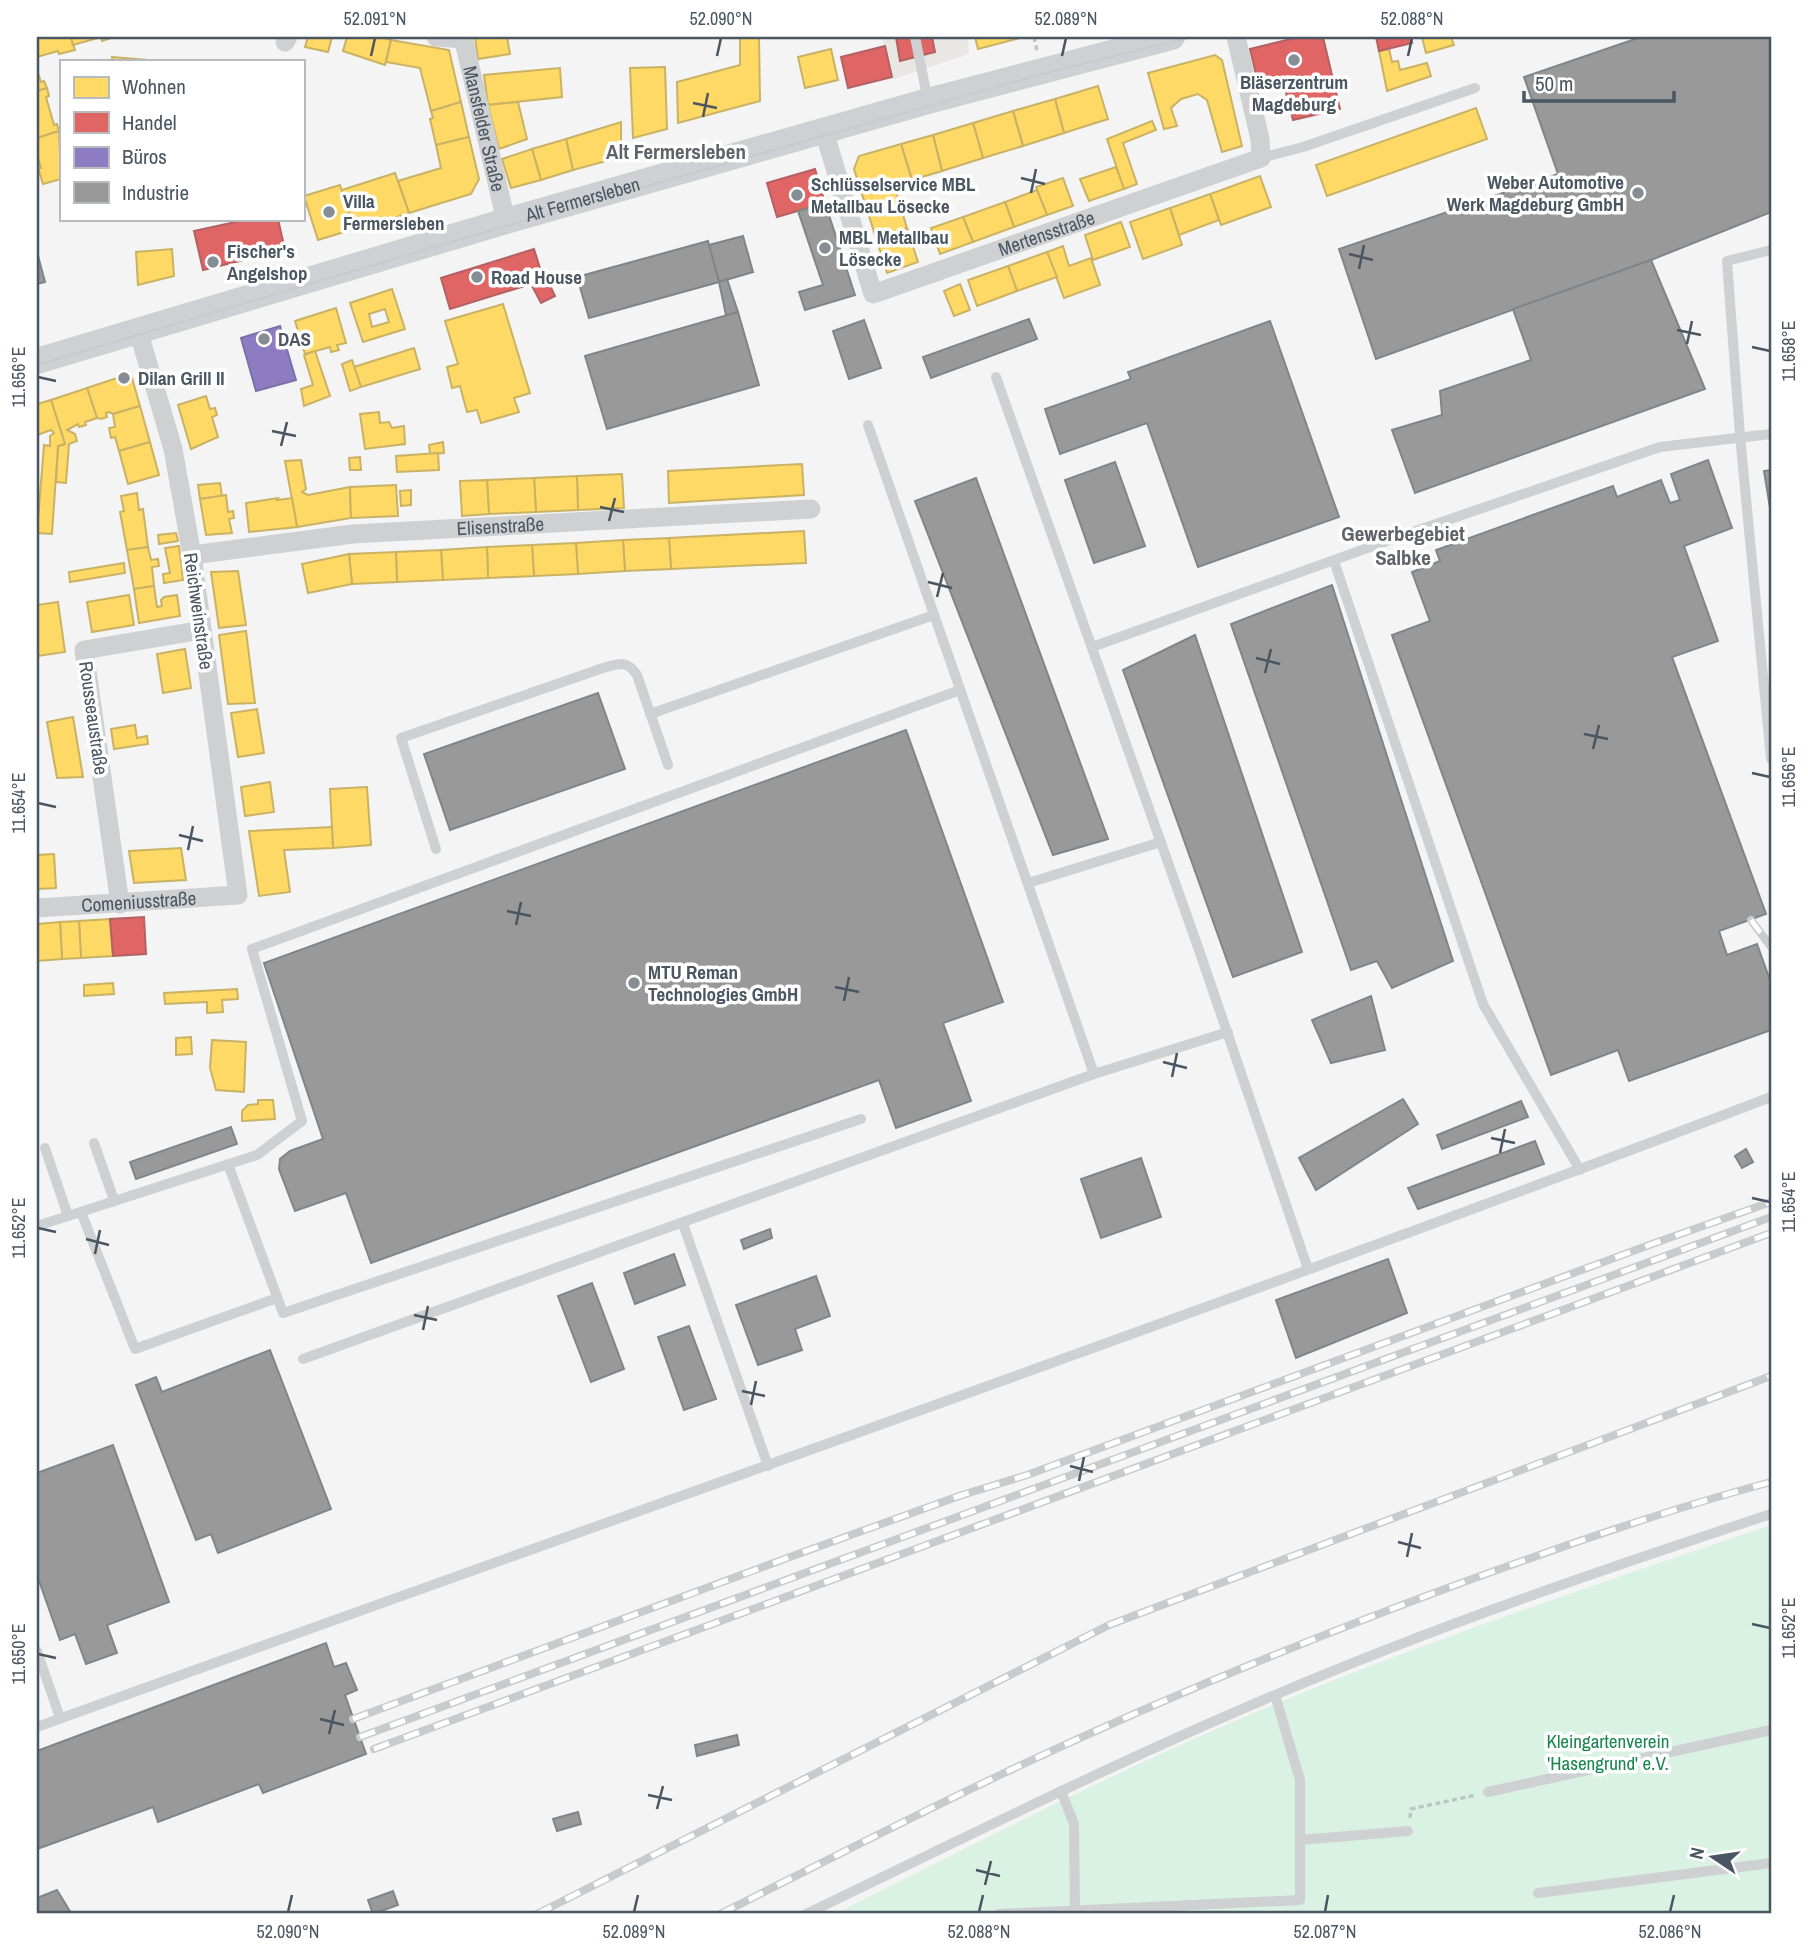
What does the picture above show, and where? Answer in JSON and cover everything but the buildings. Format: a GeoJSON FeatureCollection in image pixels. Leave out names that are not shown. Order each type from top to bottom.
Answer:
{"type":"FeatureCollection","features":[{"type":"Feature","properties":{"kind":"main road","name":"Alt Fermersleben"},"geometry":{"type":"LineString","coordinates":[[38,356],[138,330],[506,221],[824,131],[1172,37]]}},
{"type":"Feature","properties":{"kind":"street"},"geometry":{"type":"LineString","coordinates":[[436,37],[463,38]]}},
{"type":"Feature","properties":{"kind":"street"},"geometry":{"type":"LineString","coordinates":[[1236,37],[1260,139],[1261,158]]}},
{"type":"Feature","properties":{"kind":"street","name":"Mansfelder Straße"},"geometry":{"type":"LineString","coordinates":[[463,38],[506,221]]}},
{"type":"Feature","properties":{"kind":"street","name":"Mertensstraße"},"geometry":{"type":"LineString","coordinates":[[824,131],[873,294],[1261,158]]}},
{"type":"Feature","properties":{"kind":"street","name":"Reichweinstraße"},"geometry":{"type":"LineString","coordinates":[[138,330],[173,449],[192,555],[238,895]]}},
{"type":"Feature","properties":{"kind":"street","name":"Elisenstraße"},"geometry":{"type":"LineString","coordinates":[[192,555],[354,534],[811,509]]}},
{"type":"Feature","properties":{"kind":"street","name":"Rousseaustraße"},"geometry":{"type":"LineString","coordinates":[[121,904],[85,650],[202,630]]}},
{"type":"Feature","properties":{"kind":"street","name":"Comeniusstraße"},"geometry":{"type":"LineString","coordinates":[[37,908],[238,895]]}},
{"type":"Feature","properties":{"kind":"lane"},"geometry":{"type":"LineString","coordinates":[[915,37],[928,102]]}},
{"type":"Feature","properties":{"kind":"lane"},"geometry":{"type":"LineString","coordinates":[[1261,158],[1303,147],[1475,88]]}},
{"type":"Feature","properties":{"kind":"lane"},"geometry":{"type":"LineString","coordinates":[[1771,250],[1727,261],[1740,436],[1771,759]]}},
{"type":"Feature","properties":{"kind":"lane"},"geometry":{"type":"LineString","coordinates":[[996,377],[1228,1032],[1308,1269]]}},
{"type":"Feature","properties":{"kind":"lane"},"geometry":{"type":"LineString","coordinates":[[868,425],[1094,1074]]}},
{"type":"Feature","properties":{"kind":"lane"},"geometry":{"type":"LineString","coordinates":[[1092,647],[1660,447],[1771,434]]}},
{"type":"Feature","properties":{"kind":"lane"},"geometry":{"type":"LineString","coordinates":[[1334,561],[1483,1004],[1580,1170]]}},
{"type":"Feature","properties":{"kind":"lane"},"geometry":{"type":"LineString","coordinates":[[1758,616],[1771,614]]}},
{"type":"Feature","properties":{"kind":"lane"},"geometry":{"type":"LineString","coordinates":[[650,714],[934,615]]}},
{"type":"Feature","properties":{"kind":"lane"},"geometry":{"type":"LineString","coordinates":[[436,849],[401,738],[603,668],[623,664],[630,665],[637,675],[668,765]]}},
{"type":"Feature","properties":{"kind":"lane"},"geometry":{"type":"LineString","coordinates":[[37,1226],[257,1156],[302,1121],[253,949],[960,690]]}},
{"type":"Feature","properties":{"kind":"lane"},"geometry":{"type":"LineString","coordinates":[[1028,883],[1161,842]]}},
{"type":"Feature","properties":{"kind":"lane"},"geometry":{"type":"LineString","coordinates":[[303,1359],[1094,1074],[1228,1032]]}},
{"type":"Feature","properties":{"kind":"lane"},"geometry":{"type":"LineString","coordinates":[[37,1727],[768,1466],[1580,1170],[1771,1097]]}},
{"type":"Feature","properties":{"kind":"lane"},"geometry":{"type":"LineString","coordinates":[[228,1164],[283,1313],[861,1119]]}},
{"type":"Feature","properties":{"kind":"lane"},"geometry":{"type":"LineString","coordinates":[[94,1143],[114,1200]]}},
{"type":"Feature","properties":{"kind":"lane"},"geometry":{"type":"LineString","coordinates":[[44,1148],[68,1216]]}},
{"type":"Feature","properties":{"kind":"lane"},"geometry":{"type":"LineString","coordinates":[[81,1212],[135,1349],[277,1298]]}},
{"type":"Feature","properties":{"kind":"lane"},"geometry":{"type":"LineString","coordinates":[[683,1224],[768,1466]]}},
{"type":"Feature","properties":{"kind":"lane"},"geometry":{"type":"LineString","coordinates":[[806,1914],[1061,1791],[1275,1695],[1450,1625],[1771,1514]]}},
{"type":"Feature","properties":{"kind":"lane"},"geometry":{"type":"LineString","coordinates":[[37,1651],[60,1718]]}},
{"type":"Feature","properties":{"kind":"lane"},"geometry":{"type":"LineString","coordinates":[[999,1914],[1300,1900],[1300,1780],[1275,1695]]}},
{"type":"Feature","properties":{"kind":"lane"},"geometry":{"type":"LineString","coordinates":[[1489,1792],[1771,1730]]}},
{"type":"Feature","properties":{"kind":"lane"},"geometry":{"type":"LineString","coordinates":[[1061,1791],[1074,1824],[1075,1912]]}},
{"type":"Feature","properties":{"kind":"lane"},"geometry":{"type":"LineString","coordinates":[[1300,1840],[1408,1831]]}},
{"type":"Feature","properties":{"kind":"lane"},"geometry":{"type":"LineString","coordinates":[[1538,1893],[1771,1863]]}},
{"type":"Feature","properties":{"kind":"path"},"geometry":{"type":"LineString","coordinates":[[1408,1831],[1410,1809],[1489,1792]]}},
{"type":"Feature","properties":{"kind":"shaded area"},"geometry":{"type":"Polygon","coordinates":[[[882,37],[968,37],[969,54],[894,79],[882,37]]]}},
{"type":"Feature","properties":{"kind":"green space","name":"Kleingartenverein 'Hasengrund' e.V."},"geometry":{"type":"Polygon","coordinates":[[[1768,1526],[1771,1548],[1771,1914],[835,1914],[1105,1780],[1270,1706],[1456,1634],[1768,1526]]]}},
{"type":"Feature","properties":{"kind":"tram line"},"geometry":{"type":"LineString","coordinates":[[37,365],[499,228],[1042,74],[1192,37]]}},
{"type":"Feature","properties":{"kind":"railway"},"geometry":{"type":"LineString","coordinates":[[1751,920],[1771,947]]}},
{"type":"Feature","properties":{"kind":"railway"},"geometry":{"type":"LineString","coordinates":[[353,1719],[798,1554],[959,1496],[1027,1475],[1771,1202]]}},
{"type":"Feature","properties":{"kind":"railway"},"geometry":{"type":"LineString","coordinates":[[360,1737],[1771,1217]]}},
{"type":"Feature","properties":{"kind":"railway"},"geometry":{"type":"LineString","coordinates":[[374,1749],[1771,1233]]}},
{"type":"Feature","properties":{"kind":"railway"},"geometry":{"type":"LineString","coordinates":[[537,1914],[1109,1625],[1771,1376]]}},
{"type":"Feature","properties":{"kind":"railway"},"geometry":{"type":"LineString","coordinates":[[720,1914],[1002,1774],[1230,1673],[1403,1605],[1538,1556],[1771,1482]]}},
{"type":"Feature","properties":{"kind":"place","name":"Bläserzentrum Magdeburg"},"geometry":{"type":"Point","coordinates":[1294,60]}},
{"type":"Feature","properties":{"kind":"place","name":"Weber Automotive Werk Magdeburg GmbH"},"geometry":{"type":"Point","coordinates":[1638,193]}},
{"type":"Feature","properties":{"kind":"place","name":"Schlüsselservice MBL Metallbau Lösecke"},"geometry":{"type":"Point","coordinates":[797,195]}},
{"type":"Feature","properties":{"kind":"place","name":"Villa Fermersleben"},"geometry":{"type":"Point","coordinates":[329,212]}},
{"type":"Feature","properties":{"kind":"place","name":"MBL Metallbau Lösecke"},"geometry":{"type":"Point","coordinates":[825,248]}},
{"type":"Feature","properties":{"kind":"place","name":"Fischer's Angelshop"},"geometry":{"type":"Point","coordinates":[213,262]}},
{"type":"Feature","properties":{"kind":"place","name":"Road House"},"geometry":{"type":"Point","coordinates":[477,277]}},
{"type":"Feature","properties":{"kind":"place","name":"DAS"},"geometry":{"type":"Point","coordinates":[264,339]}},
{"type":"Feature","properties":{"kind":"place","name":"Dilan Grill II"},"geometry":{"type":"Point","coordinates":[124,378]}},
{"type":"Feature","properties":{"kind":"place","name":"MTU Reman Technologies GmbH"},"geometry":{"type":"Point","coordinates":[634,983]}},
{"type":"Feature","properties":{"kind":"district","name":"Alt Fermersleben"},"geometry":{"type":"Point","coordinates":[676,152]}},
{"type":"Feature","properties":{"kind":"district","name":"Gewerbegebiet Salbke"},"geometry":{"type":"Point","coordinates":[1403,546]}}]}
